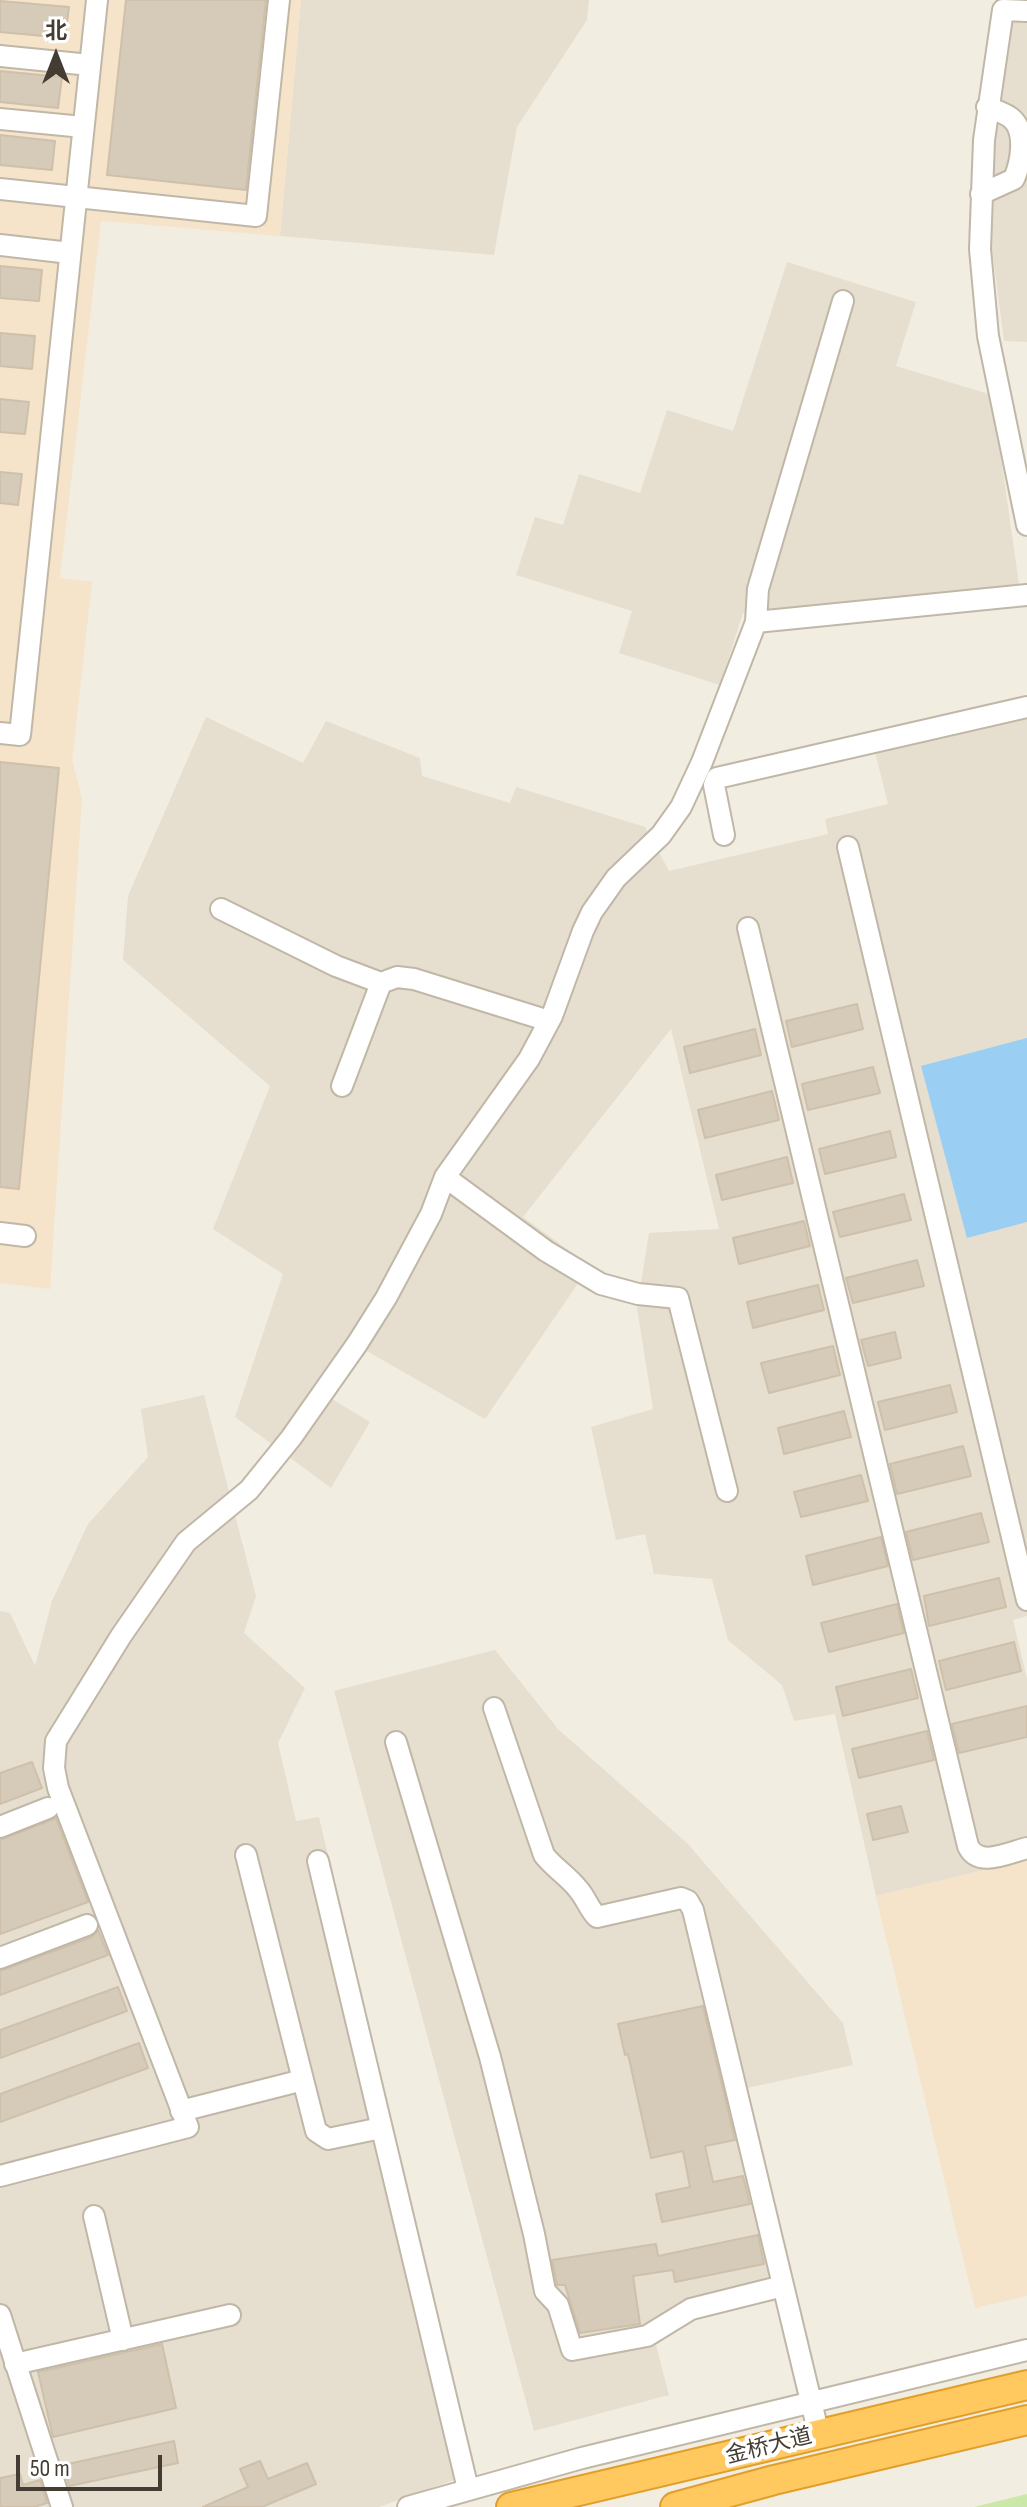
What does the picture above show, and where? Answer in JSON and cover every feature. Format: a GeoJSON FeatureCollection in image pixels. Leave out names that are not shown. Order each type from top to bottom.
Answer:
{"type":"FeatureCollection","features":[{"type":"Feature","properties":{"kind":"highway","name":"金桥大道"},"geometry":{"type":"LineString","coordinates":[[511,2507],[1027,2385]]}},
{"type":"Feature","properties":{"kind":"highway","name":"金桥大道"},"geometry":{"type":"LineString","coordinates":[[675,2507],[774,2480],[1027,2420]]}},
{"type":"Feature","properties":{"kind":"street"},"geometry":{"type":"LineString","coordinates":[[0,733],[20,735],[97,0]]}},
{"type":"Feature","properties":{"kind":"street"},"geometry":{"type":"LineString","coordinates":[[0,189],[256,216],[279,0]]}},
{"type":"Feature","properties":{"kind":"street"},"geometry":{"type":"LineString","coordinates":[[1027,11],[1003,10],[987,107],[980,249],[985,311],[1027,525]]}},
{"type":"Feature","properties":{"kind":"street"},"geometry":{"type":"LineString","coordinates":[[0,56],[90,65]]}},
{"type":"Feature","properties":{"kind":"street"},"geometry":{"type":"LineString","coordinates":[[981,194],[1014,179],[1024,150],[1013,119],[987,107]]}},
{"type":"Feature","properties":{"kind":"street"},"geometry":{"type":"LineString","coordinates":[[0,119],[83,127]]}},
{"type":"Feature","properties":{"kind":"street"},"geometry":{"type":"LineString","coordinates":[[0,245],[70,253]]}},
{"type":"Feature","properties":{"kind":"street"},"geometry":{"type":"LineString","coordinates":[[0,2176],[188,2127],[58,1788],[54,1768],[56,1741],[121,1636],[186,1542],[249,1490],[291,1438],[357,1344],[386,1298],[431,1214],[445,1177],[529,1059],[549,1021],[592,912],[616,878],[661,835],[681,807],[702,762],[756,622],[758,589],[843,301]]}},
{"type":"Feature","properties":{"kind":"street"},"geometry":{"type":"LineString","coordinates":[[756,622],[1027,595]]}},
{"type":"Feature","properties":{"kind":"street"},"geometry":{"type":"LineString","coordinates":[[724,835],[714,785],[717,778],[1027,707]]}},
{"type":"Feature","properties":{"kind":"street"},"geometry":{"type":"LineString","coordinates":[[848,847],[1027,1600]]}},
{"type":"Feature","properties":{"kind":"street"},"geometry":{"type":"LineString","coordinates":[[221,909],[336,966],[381,983],[397,977],[414,979],[549,1021]]}},
{"type":"Feature","properties":{"kind":"street"},"geometry":{"type":"LineString","coordinates":[[748,928],[968,1846],[974,1856],[981,1859],[1027,1848]]}},
{"type":"Feature","properties":{"kind":"street"},"geometry":{"type":"LineString","coordinates":[[342,1086],[381,983]]}},
{"type":"Feature","properties":{"kind":"street"},"geometry":{"type":"LineString","coordinates":[[445,1177],[546,1251],[601,1284],[638,1294],[678,1298],[727,1491]]}},
{"type":"Feature","properties":{"kind":"street"},"geometry":{"type":"LineString","coordinates":[[0,1233],[25,1236]]}},
{"type":"Feature","properties":{"kind":"street"},"geometry":{"type":"LineString","coordinates":[[494,1708],[544,1855],[555,1869],[576,1886],[592,1912],[597,1917],[681,1898],[688,1901],[693,1910],[819,2435]]}},
{"type":"Feature","properties":{"kind":"street"},"geometry":{"type":"LineString","coordinates":[[396,1742],[490,2057],[545,2291],[558,2305],[572,2350],[647,2336],[691,2309],[783,2286]]}},
{"type":"Feature","properties":{"kind":"street"},"geometry":{"type":"LineString","coordinates":[[0,1827],[48,1808]]}},
{"type":"Feature","properties":{"kind":"street"},"geometry":{"type":"LineString","coordinates":[[246,1855],[316,2131],[328,2139],[381,2128]]}},
{"type":"Feature","properties":{"kind":"street"},"geometry":{"type":"LineString","coordinates":[[318,1861],[468,2489]]}},
{"type":"Feature","properties":{"kind":"street"},"geometry":{"type":"LineString","coordinates":[[0,1958],[87,1925]]}},
{"type":"Feature","properties":{"kind":"street"},"geometry":{"type":"LineString","coordinates":[[181,2111],[303,2080]]}},
{"type":"Feature","properties":{"kind":"street"},"geometry":{"type":"LineString","coordinates":[[94,2216],[123,2340]]}},
{"type":"Feature","properties":{"kind":"street"},"geometry":{"type":"LineString","coordinates":[[0,2315],[62,2507]]}},
{"type":"Feature","properties":{"kind":"street"},"geometry":{"type":"LineString","coordinates":[[15,2364],[230,2315]]}},
{"type":"Feature","properties":{"kind":"street"},"geometry":{"type":"LineString","coordinates":[[408,2507],[468,2489],[1027,2350]]}},
{"type":"Feature","properties":{"kind":"shaded area"},"geometry":{"type":"Polygon","coordinates":[[[0,0],[301,0],[280,236],[101,221],[60,578],[92,582],[72,760],[82,799],[50,1289],[0,1283],[0,0]]]}},
{"type":"Feature","properties":{"kind":"shaded area"},"geometry":{"type":"Polygon","coordinates":[[[301,0],[589,0],[587,20],[517,127],[494,255],[280,236],[301,0]]]}},
{"type":"Feature","properties":{"kind":"shaded area"},"geometry":{"type":"Polygon","coordinates":[[[1016,0],[1027,0],[1027,342],[1004,341],[992,250],[990,150],[1016,0]]]}},
{"type":"Feature","properties":{"kind":"shaded area"},"geometry":{"type":"Polygon","coordinates":[[[787,262],[916,302],[896,366],[992,395],[1019,584],[743,613],[720,685],[619,653],[632,611],[516,575],[535,517],[563,525],[579,474],[640,493],[667,410],[733,431],[787,262]]]}},
{"type":"Feature","properties":{"kind":"shaded area"},"geometry":{"type":"Polygon","coordinates":[[[1027,716],[1027,1616],[1013,1620],[1027,1679],[1027,1860],[876,1896],[835,1714],[794,1721],[782,1685],[728,1640],[712,1579],[654,1574],[645,1534],[616,1540],[591,1427],[653,1409],[637,1308],[649,1233],[719,1229],[671,1029],[523,1217],[590,1266],[485,1419],[367,1351],[332,1399],[370,1422],[331,1488],[235,1417],[283,1274],[213,1229],[270,1086],[123,960],[128,896],[206,717],[303,763],[326,721],[420,758],[422,776],[510,803],[516,787],[645,827],[669,871],[828,834],[825,819],[888,804],[875,752],[1027,716]]]}},
{"type":"Feature","properties":{"kind":"shaded area"},"geometry":{"type":"Polygon","coordinates":[[[204,1395],[256,1596],[244,1633],[305,1688],[278,1743],[296,1821],[319,1817],[473,2473],[379,2507],[0,2507],[0,1611],[10,1613],[35,1666],[52,1601],[88,1524],[148,1457],[141,1409],[204,1395]]]}},
{"type":"Feature","properties":{"kind":"shaded area"},"geometry":{"type":"Polygon","coordinates":[[[495,1650],[558,1729],[687,1843],[843,2023],[853,2065],[747,2088],[791,2289],[688,2316],[655,2341],[669,2395],[534,2431],[334,1691],[495,1650]]]}},
{"type":"Feature","properties":{"kind":"shaded area"},"geometry":{"type":"Polygon","coordinates":[[[1027,1860],[1027,2296],[975,2308],[876,1896],[1027,1860]]]}},
{"type":"Feature","properties":{"kind":"green space"},"geometry":{"type":"Polygon","coordinates":[[[1027,2494],[1027,2507],[974,2507],[1027,2494]]]}},
{"type":"Feature","properties":{"kind":"water"},"geometry":{"type":"Polygon","coordinates":[[[1027,1038],[1027,1222],[967,1238],[921,1066],[1027,1038]]]}},
{"type":"Feature","properties":{"kind":"building"},"geometry":{"type":"Polygon","coordinates":[[[126,0],[266,0],[246,190],[107,175],[126,0]]]}},
{"type":"Feature","properties":{"kind":"building"},"geometry":{"type":"Polygon","coordinates":[[[0,1],[69,7],[65,38],[0,32],[0,1]]]}},
{"type":"Feature","properties":{"kind":"building"},"geometry":{"type":"Polygon","coordinates":[[[0,71],[62,77],[58,108],[0,102],[0,71]]]}},
{"type":"Feature","properties":{"kind":"building"},"geometry":{"type":"Polygon","coordinates":[[[0,135],[55,141],[52,170],[0,165],[0,135]]]}},
{"type":"Feature","properties":{"kind":"building"},"geometry":{"type":"Polygon","coordinates":[[[0,266],[42,270],[39,301],[0,298],[0,266]]]}},
{"type":"Feature","properties":{"kind":"building"},"geometry":{"type":"Polygon","coordinates":[[[0,333],[35,336],[32,369],[0,366],[0,333]]]}},
{"type":"Feature","properties":{"kind":"building"},"geometry":{"type":"Polygon","coordinates":[[[0,399],[29,402],[25,434],[0,432],[0,399]]]}},
{"type":"Feature","properties":{"kind":"building"},"geometry":{"type":"Polygon","coordinates":[[[0,472],[22,474],[18,505],[0,503],[0,472]]]}},
{"type":"Feature","properties":{"kind":"building"},"geometry":{"type":"Polygon","coordinates":[[[0,762],[59,768],[19,1189],[0,1187],[0,762]]]}},
{"type":"Feature","properties":{"kind":"building"},"geometry":{"type":"Polygon","coordinates":[[[857,1004],[863,1029],[792,1047],[786,1021],[857,1004]]]}},
{"type":"Feature","properties":{"kind":"building"},"geometry":{"type":"Polygon","coordinates":[[[755,1029],[761,1055],[690,1073],[684,1047],[755,1029]]]}},
{"type":"Feature","properties":{"kind":"building"},"geometry":{"type":"Polygon","coordinates":[[[873,1067],[880,1093],[808,1110],[802,1084],[873,1067]]]}},
{"type":"Feature","properties":{"kind":"building"},"geometry":{"type":"Polygon","coordinates":[[[772,1091],[779,1120],[705,1138],[698,1110],[772,1091]]]}},
{"type":"Feature","properties":{"kind":"building"},"geometry":{"type":"Polygon","coordinates":[[[890,1131],[896,1157],[825,1174],[819,1149],[890,1131]]]}},
{"type":"Feature","properties":{"kind":"building"},"geometry":{"type":"Polygon","coordinates":[[[787,1157],[793,1183],[722,1200],[716,1175],[787,1157]]]}},
{"type":"Feature","properties":{"kind":"building"},"geometry":{"type":"Polygon","coordinates":[[[904,1194],[911,1220],[840,1237],[833,1212],[904,1194]]]}},
{"type":"Feature","properties":{"kind":"building"},"geometry":{"type":"Polygon","coordinates":[[[804,1221],[810,1246],[739,1264],[733,1238],[804,1221]]]}},
{"type":"Feature","properties":{"kind":"building"},"geometry":{"type":"Polygon","coordinates":[[[917,1260],[924,1286],[853,1303],[846,1278],[917,1260]]]}},
{"type":"Feature","properties":{"kind":"building"},"geometry":{"type":"Polygon","coordinates":[[[818,1285],[824,1310],[753,1328],[747,1302],[818,1285]]]}},
{"type":"Feature","properties":{"kind":"building"},"geometry":{"type":"Polygon","coordinates":[[[895,1332],[901,1358],[868,1366],[861,1340],[895,1332]]]}},
{"type":"Feature","properties":{"kind":"building"},"geometry":{"type":"Polygon","coordinates":[[[833,1346],[840,1375],[769,1393],[761,1363],[833,1346]]]}},
{"type":"Feature","properties":{"kind":"building"},"geometry":{"type":"Polygon","coordinates":[[[950,1385],[957,1412],[885,1430],[878,1402],[950,1385]]]}},
{"type":"Feature","properties":{"kind":"building"},"geometry":{"type":"Polygon","coordinates":[[[844,1411],[851,1437],[784,1454],[778,1428],[844,1411]]]}},
{"type":"Feature","properties":{"kind":"building"},"geometry":{"type":"Polygon","coordinates":[[[963,1446],[971,1476],[897,1494],[890,1464],[963,1446]]]}},
{"type":"Feature","properties":{"kind":"building"},"geometry":{"type":"Polygon","coordinates":[[[861,1475],[868,1501],[801,1517],[794,1492],[861,1475]]]}},
{"type":"Feature","properties":{"kind":"building"},"geometry":{"type":"Polygon","coordinates":[[[981,1513],[989,1542],[913,1560],[906,1532],[981,1513]]]}},
{"type":"Feature","properties":{"kind":"building"},"geometry":{"type":"Polygon","coordinates":[[[881,1537],[888,1566],[813,1585],[806,1556],[881,1537]]]}},
{"type":"Feature","properties":{"kind":"building"},"geometry":{"type":"Polygon","coordinates":[[[999,1578],[1006,1607],[929,1626],[924,1596],[999,1578]]]}},
{"type":"Feature","properties":{"kind":"building"},"geometry":{"type":"Polygon","coordinates":[[[897,1604],[904,1633],[829,1652],[821,1623],[897,1604]]]}},
{"type":"Feature","properties":{"kind":"building"},"geometry":{"type":"Polygon","coordinates":[[[1014,1642],[1021,1671],[946,1690],[939,1661],[1014,1642]]]}},
{"type":"Feature","properties":{"kind":"building"},"geometry":{"type":"Polygon","coordinates":[[[911,1669],[918,1698],[843,1716],[836,1687],[911,1669]]]}},
{"type":"Feature","properties":{"kind":"building"},"geometry":{"type":"Polygon","coordinates":[[[1027,1706],[1027,1737],[959,1753],[952,1724],[1027,1706]]]}},
{"type":"Feature","properties":{"kind":"building"},"geometry":{"type":"Polygon","coordinates":[[[927,1731],[934,1760],[859,1778],[852,1749],[927,1731]]]}},
{"type":"Feature","properties":{"kind":"building"},"geometry":{"type":"Polygon","coordinates":[[[32,1762],[42,1788],[0,1804],[0,1773],[32,1762]]]}},
{"type":"Feature","properties":{"kind":"building"},"geometry":{"type":"Polygon","coordinates":[[[901,1806],[908,1832],[873,1840],[867,1814],[901,1806]]]}},
{"type":"Feature","properties":{"kind":"building"},"geometry":{"type":"Polygon","coordinates":[[[56,1818],[88,1902],[0,1934],[0,1840],[56,1818]]]}},
{"type":"Feature","properties":{"kind":"building"},"geometry":{"type":"Polygon","coordinates":[[[98,1930],[108,1955],[0,1995],[0,1971],[92,1937],[98,1930]]]}},
{"type":"Feature","properties":{"kind":"building"},"geometry":{"type":"Polygon","coordinates":[[[118,1987],[127,2011],[0,2058],[0,2030],[118,1987]]]}},
{"type":"Feature","properties":{"kind":"building"},"geometry":{"type":"Polygon","coordinates":[[[703,2006],[735,2140],[705,2146],[713,2182],[743,2176],[750,2204],[662,2222],[656,2194],[690,2187],[683,2151],[651,2158],[628,2054],[625,2055],[618,2024],[703,2006]]]}},
{"type":"Feature","properties":{"kind":"building"},"geometry":{"type":"Polygon","coordinates":[[[139,2043],[148,2068],[0,2122],[0,2094],[139,2043]]]}},
{"type":"Feature","properties":{"kind":"building"},"geometry":{"type":"Polygon","coordinates":[[[758,2235],[764,2264],[675,2282],[673,2270],[633,2276],[640,2324],[580,2333],[565,2285],[557,2285],[552,2260],[656,2244],[658,2256],[758,2235]]]}},
{"type":"Feature","properties":{"kind":"building"},"geometry":{"type":"Polygon","coordinates":[[[162,2344],[176,2408],[53,2437],[38,2372],[162,2344]]]}},
{"type":"Feature","properties":{"kind":"building"},"geometry":{"type":"Polygon","coordinates":[[[174,2441],[178,2463],[69,2486],[63,2465],[174,2441]]]}},
{"type":"Feature","properties":{"kind":"building"},"geometry":{"type":"Polygon","coordinates":[[[260,2461],[268,2479],[307,2463],[316,2484],[262,2507],[203,2507],[248,2487],[240,2469],[260,2461]]]}},
{"type":"Feature","properties":{"kind":"building"},"geometry":{"type":"Polygon","coordinates":[[[20,2474],[23,2485],[40,2480],[47,2503],[34,2507],[0,2507],[0,2478],[20,2474]]]}}]}
